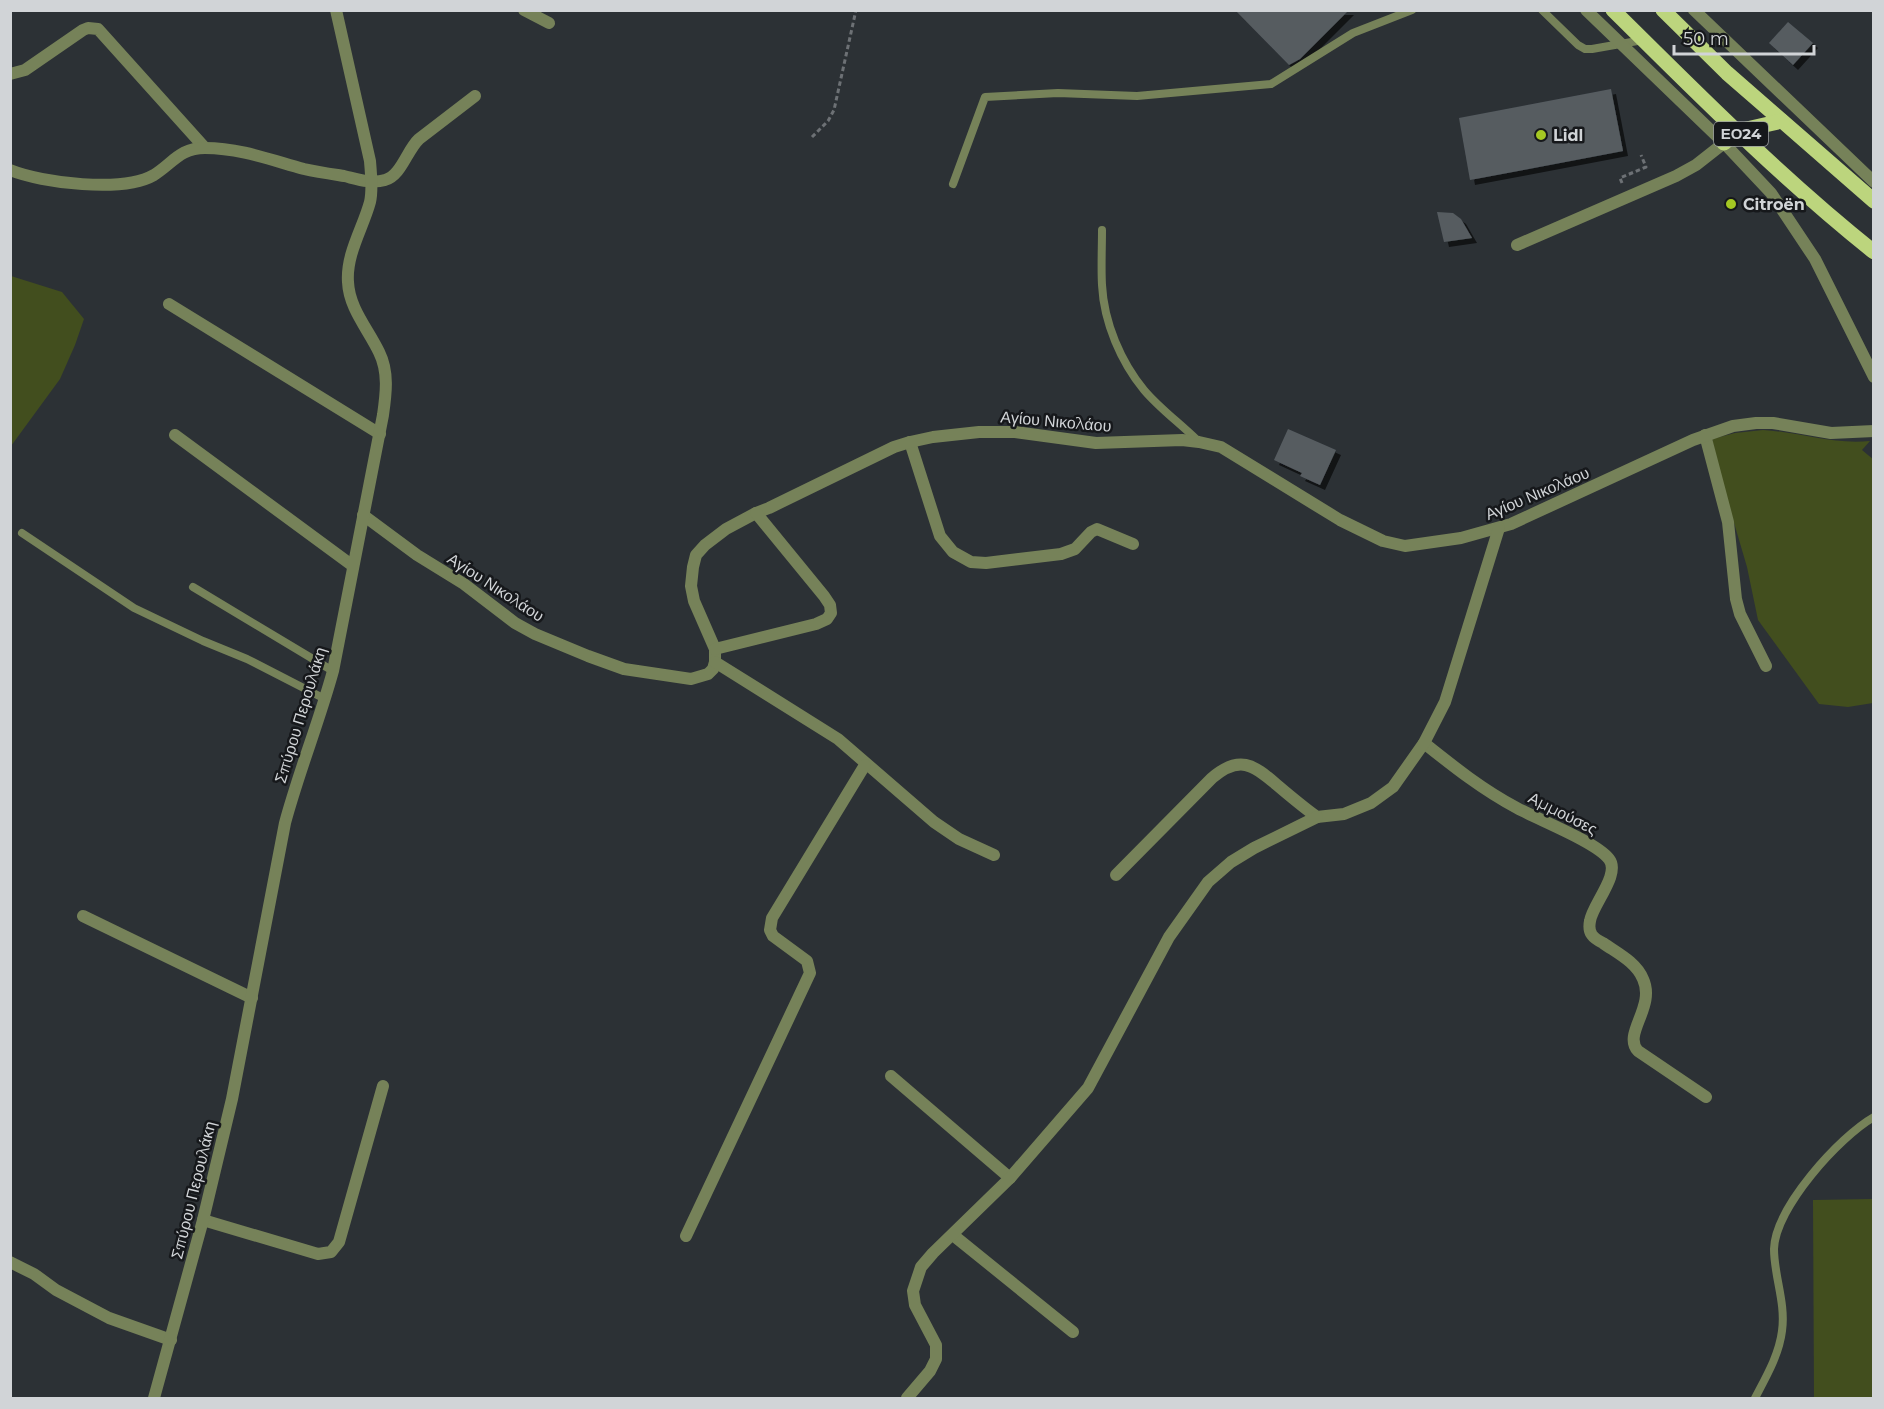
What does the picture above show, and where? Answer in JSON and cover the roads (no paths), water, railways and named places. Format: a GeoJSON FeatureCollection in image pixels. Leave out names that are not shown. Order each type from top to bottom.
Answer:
{"type":"FeatureCollection","features":[{"type":"Feature","properties":{"kind":"main road","name":"ΕΟ24"},"geometry":{"type":"LineString","coordinates":[[1613,10],[1738,131],[1841,226],[1874,252]]}},
{"type":"Feature","properties":{"kind":"main road","name":"ΕΟ24"},"geometry":{"type":"LineString","coordinates":[[1663,10],[1727,73],[1874,201]]}},
{"type":"Feature","properties":{"kind":"main road"},"geometry":{"type":"LineString","coordinates":[[1724,143],[1738,131],[1782,121]]}},
{"type":"Feature","properties":{"kind":"street","name":"Σπύρου Περουλάκη"},"geometry":{"type":"LineString","coordinates":[[154,1398],[203,1220],[232,1099],[285,823],[333,670],[380,434],[387,385],[381,354],[351,300],[348,281],[350,257],[370,201],[372,182],[370,161],[336,10]]}},
{"type":"Feature","properties":{"kind":"street"},"geometry":{"type":"LineString","coordinates":[[524,10],[549,23]]}},
{"type":"Feature","properties":{"kind":"street"},"geometry":{"type":"LineString","coordinates":[[1586,10],[1724,143],[1771,193],[1815,259],[1874,377]]}},
{"type":"Feature","properties":{"kind":"street"},"geometry":{"type":"LineString","coordinates":[[1694,10],[1874,182]]}},
{"type":"Feature","properties":{"kind":"street"},"geometry":{"type":"LineString","coordinates":[[10,74],[25,69],[88,27],[98,29],[205,148]]}},
{"type":"Feature","properties":{"kind":"street"},"geometry":{"type":"LineString","coordinates":[[10,170],[25,176],[47,180],[123,184],[141,181],[155,174],[181,153],[191,149],[205,148],[254,153],[305,169],[372,182],[385,180],[393,177],[418,139],[475,96]]}},
{"type":"Feature","properties":{"kind":"street"},"geometry":{"type":"LineString","coordinates":[[1517,245],[1676,176],[1696,165],[1724,143]]}},
{"type":"Feature","properties":{"kind":"street"},"geometry":{"type":"LineString","coordinates":[[169,304],[380,434]]}},
{"type":"Feature","properties":{"kind":"street","name":"Αγίου Νικολάου"},"geometry":{"type":"LineString","coordinates":[[363,515],[417,555],[464,584],[515,623],[535,634],[624,669],[691,679],[708,674],[715,662],[715,649],[692,594],[691,579],[695,559],[700,550],[711,539],[756,513],[894,447],[910,442],[979,432],[1015,432],[1096,443],[1182,440],[1199,442],[1221,447],[1340,520],[1395,544],[1405,546],[1440,542],[1511,524],[1705,435],[1733,426],[1773,423],[1831,433],[1874,431]]}},
{"type":"Feature","properties":{"kind":"street"},"geometry":{"type":"LineString","coordinates":[[175,435],[353,566]]}},
{"type":"Feature","properties":{"kind":"street"},"geometry":{"type":"LineString","coordinates":[[1705,435],[1728,522],[1736,599],[1740,614],[1766,666]]}},
{"type":"Feature","properties":{"kind":"street"},"geometry":{"type":"LineString","coordinates":[[910,442],[940,536],[952,552],[971,562],[986,563],[1061,554],[1075,549],[1091,532],[1097,529],[1133,544]]}},
{"type":"Feature","properties":{"kind":"street"},"geometry":{"type":"LineString","coordinates":[[715,649],[816,624],[826,619],[831,613],[830,605],[824,596],[756,513]]}},
{"type":"Feature","properties":{"kind":"street"},"geometry":{"type":"LineString","coordinates":[[907,1398],[934,1366],[937,1352],[933,1339],[915,1305],[913,1291],[921,1267],[1010,1178],[1088,1088],[1169,938],[1208,882],[1231,862],[1254,848],[1317,817],[1344,814],[1371,803],[1393,787],[1424,743],[1445,702],[1499,528]]}},
{"type":"Feature","properties":{"kind":"street"},"geometry":{"type":"LineString","coordinates":[[715,662],[838,739],[865,765],[934,822],[958,838],[994,855]]}},
{"type":"Feature","properties":{"kind":"street","name":"Αμμούσες"},"geometry":{"type":"LineString","coordinates":[[1424,743],[1484,789],[1592,845],[1609,858],[1612,863],[1611,876],[1590,918],[1590,929],[1596,939],[1629,961],[1644,981],[1647,993],[1645,1008],[1634,1034],[1633,1044],[1638,1051],[1706,1097]]}},
{"type":"Feature","properties":{"kind":"street"},"geometry":{"type":"LineString","coordinates":[[687,1236],[810,973],[807,961],[773,936],[770,924],[772,918],[865,765]]}},
{"type":"Feature","properties":{"kind":"street"},"geometry":{"type":"LineString","coordinates":[[1116,875],[1212,778],[1223,769],[1233,765],[1245,765],[1260,770],[1317,817]]}},
{"type":"Feature","properties":{"kind":"street"},"geometry":{"type":"LineString","coordinates":[[83,916],[252,998]]}},
{"type":"Feature","properties":{"kind":"street"},"geometry":{"type":"LineString","coordinates":[[891,1076],[1010,1178]]}},
{"type":"Feature","properties":{"kind":"street"},"geometry":{"type":"LineString","coordinates":[[203,1220],[318,1254],[331,1252],[339,1242],[383,1086]]}},
{"type":"Feature","properties":{"kind":"street"},"geometry":{"type":"LineString","coordinates":[[952,1234],[1073,1332]]}},
{"type":"Feature","properties":{"kind":"street"},"geometry":{"type":"LineString","coordinates":[[10,1262],[99,1313],[171,1340]]}},
{"type":"Feature","properties":{"kind":"lane"},"geometry":{"type":"LineString","coordinates":[[953,184],[985,97],[1058,93],[1137,96],[1271,84],[1353,33],[1412,10]]}},
{"type":"Feature","properties":{"kind":"lane"},"geometry":{"type":"LineString","coordinates":[[1542,10],[1584,49],[1643,40]]}},
{"type":"Feature","properties":{"kind":"lane"},"geometry":{"type":"LineString","coordinates":[[1102,230],[1102,287],[1115,341],[1128,368],[1146,392],[1199,442]]}},
{"type":"Feature","properties":{"kind":"lane"},"geometry":{"type":"LineString","coordinates":[[22,533],[134,608],[254,663],[325,699]]}},
{"type":"Feature","properties":{"kind":"lane"},"geometry":{"type":"LineString","coordinates":[[193,588],[333,670]]}},
{"type":"Feature","properties":{"kind":"lane"},"geometry":{"type":"LineString","coordinates":[[1755,1398],[1775,1356],[1783,1328],[1783,1313],[1774,1260],[1774,1246],[1781,1219],[1820,1165],[1862,1124],[1874,1117]]}},
{"type":"Feature","properties":{"kind":"place","name":"Lidl"},"geometry":{"type":"Point","coordinates":[1541,135]}},
{"type":"Feature","properties":{"kind":"place","name":"Citroën"},"geometry":{"type":"Point","coordinates":[1731,204]}}]}
